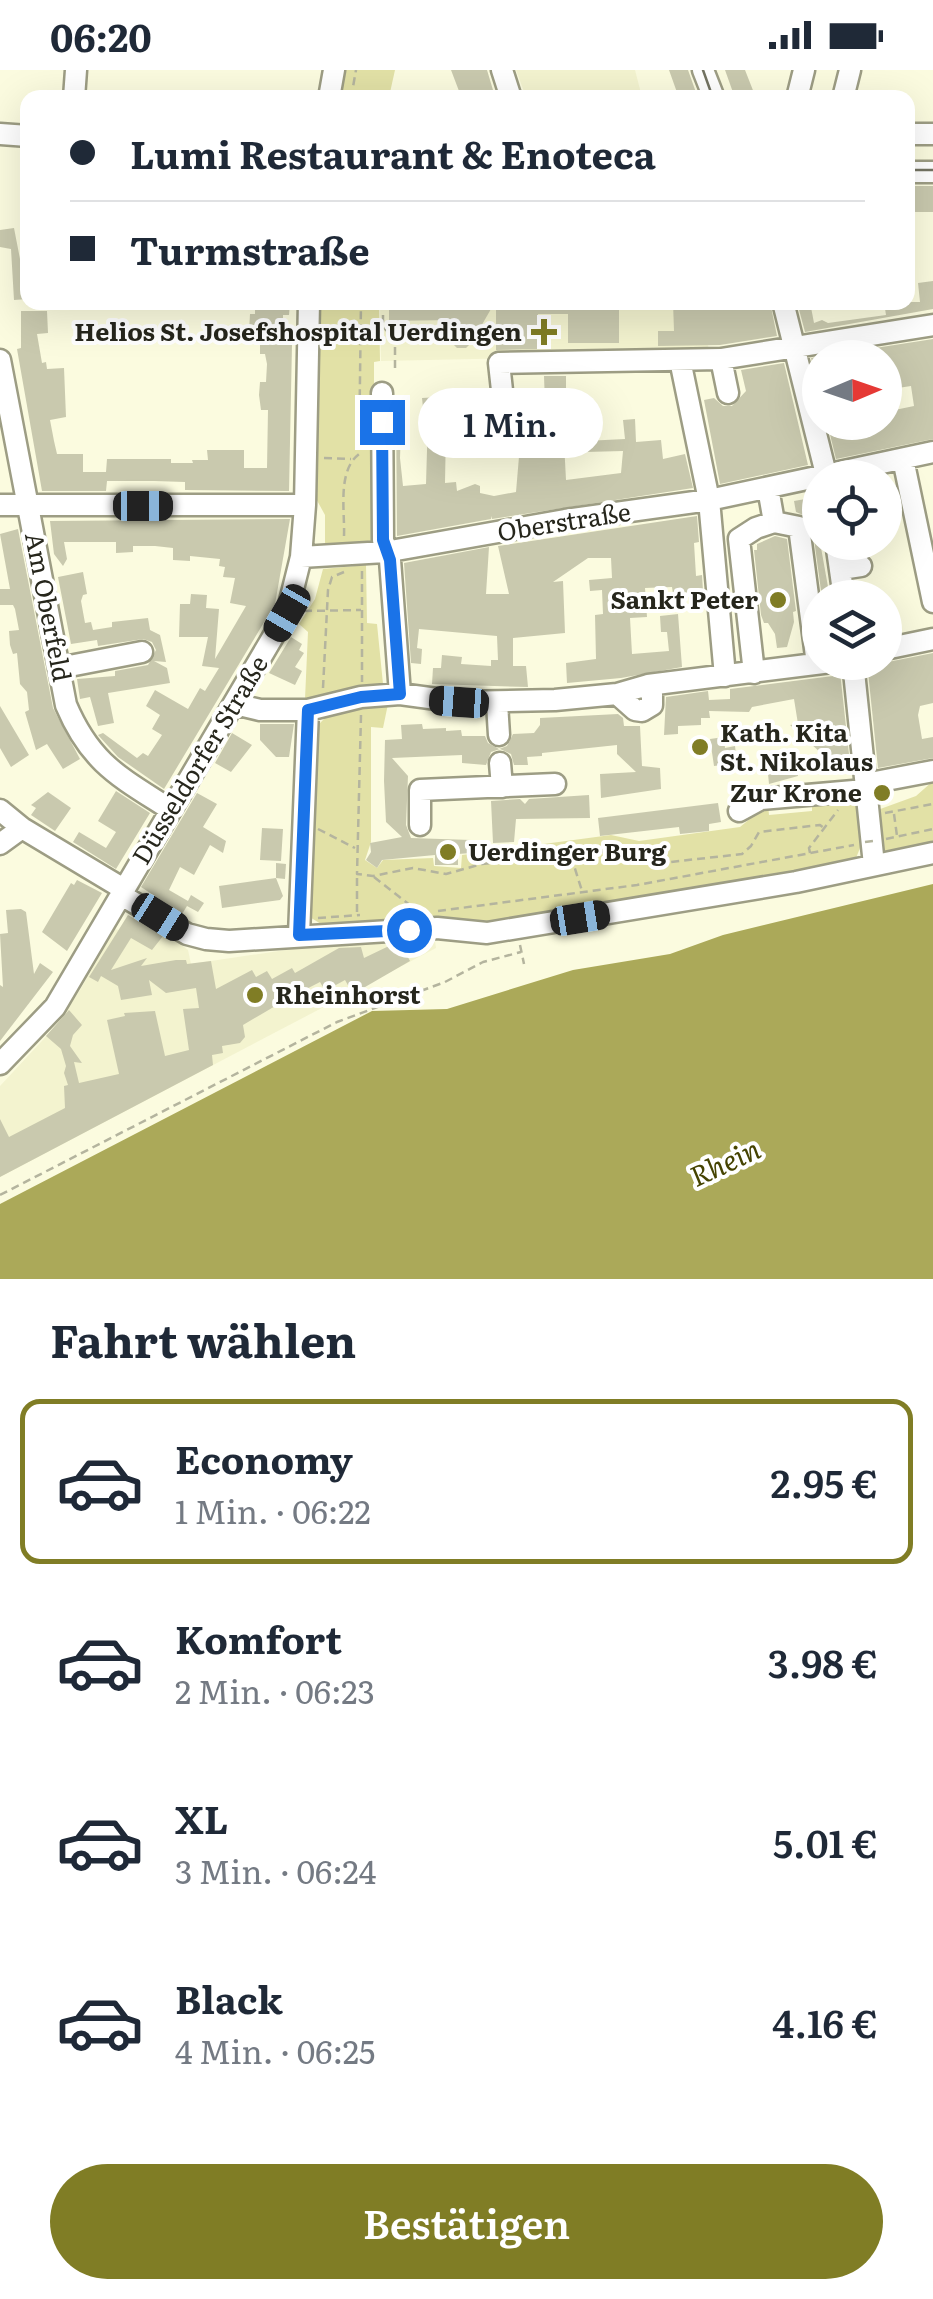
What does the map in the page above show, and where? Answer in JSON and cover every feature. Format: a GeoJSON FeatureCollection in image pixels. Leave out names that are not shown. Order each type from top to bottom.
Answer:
{"type":"FeatureCollection","features":[{"type":"Feature","properties":{"kind":"street","name":"Düsseldorfer Straße"},"geometry":{"type":"LineString","coordinates":[[0,1064],[55,1007],[289,607],[301,557],[305,505],[309,310]]}},
{"type":"Feature","properties":{"kind":"street"},"geometry":{"type":"LineString","coordinates":[[784,310],[822,460]]}},
{"type":"Feature","properties":{"kind":"street"},"geometry":{"type":"LineString","coordinates":[[508,445],[499,363],[721,359],[933,325]]}},
{"type":"Feature","properties":{"kind":"street"},"geometry":{"type":"LineString","coordinates":[[721,359],[728,393]]}},
{"type":"Feature","properties":{"kind":"street","name":"Am Oberfeld"},"geometry":{"type":"LineString","coordinates":[[0,360],[66,705],[79,735],[95,756],[115,774],[172,810]]}},
{"type":"Feature","properties":{"kind":"street"},"geometry":{"type":"LineString","coordinates":[[680,360],[708,494],[726,676]]}},
{"type":"Feature","properties":{"kind":"street"},"geometry":{"type":"LineString","coordinates":[[382,393],[385,552],[391,572],[400,694]]}},
{"type":"Feature","properties":{"kind":"street","name":"Oberstraße"},"geometry":{"type":"LineString","coordinates":[[895,460],[933,452]]}},
{"type":"Feature","properties":{"kind":"street"},"geometry":{"type":"LineString","coordinates":[[904,458],[933,602]]}},
{"type":"Feature","properties":{"kind":"street","name":"Oberstraße"},"geometry":{"type":"LineString","coordinates":[[301,557],[385,552],[802,481]]}},
{"type":"Feature","properties":{"kind":"street"},"geometry":{"type":"LineString","coordinates":[[765,525],[768,488]]}},
{"type":"Feature","properties":{"kind":"street"},"geometry":{"type":"LineString","coordinates":[[0,505],[305,505]]}},
{"type":"Feature","properties":{"kind":"street"},"geometry":{"type":"LineString","coordinates":[[754,674],[739,539],[765,525],[799,527],[809,580]]}},
{"type":"Feature","properties":{"kind":"street"},"geometry":{"type":"LineString","coordinates":[[902,646],[933,638]]}},
{"type":"Feature","properties":{"kind":"street"},"geometry":{"type":"LineString","coordinates":[[60,668],[142,652]]}},
{"type":"Feature","properties":{"kind":"street"},"geometry":{"type":"LineString","coordinates":[[235,704],[260,710],[316,707],[400,694],[439,701],[497,703],[617,694],[642,712],[652,705],[648,685],[802,667]]}},
{"type":"Feature","properties":{"kind":"street"},"geometry":{"type":"LineString","coordinates":[[854,680],[858,789],[876,825],[874,865]]}},
{"type":"Feature","properties":{"kind":"street"},"geometry":{"type":"LineString","coordinates":[[497,703],[499,735]]}},
{"type":"Feature","properties":{"kind":"street"},"geometry":{"type":"LineString","coordinates":[[299,935],[316,707]]}},
{"type":"Feature","properties":{"kind":"street"},"geometry":{"type":"LineString","coordinates":[[500,763],[502,787]]}},
{"type":"Feature","properties":{"kind":"street"},"geometry":{"type":"LineString","coordinates":[[739,811],[761,799],[858,789],[929,772]]}},
{"type":"Feature","properties":{"kind":"street"},"geometry":{"type":"LineString","coordinates":[[420,825],[420,790],[556,784]]}},
{"type":"Feature","properties":{"kind":"street"},"geometry":{"type":"LineString","coordinates":[[0,810],[122,891],[128,899],[188,934],[229,941],[432,920],[487,933],[796,882],[933,853]]}},
{"type":"Feature","properties":{"kind":"street"},"geometry":{"type":"LineString","coordinates":[[0,844],[22,828]]}},
{"type":"Feature","properties":{"kind":"path"},"geometry":{"type":"LineString","coordinates":[[316,707],[332,577],[344,572],[346,474],[352,458],[359,454],[360,310]]}},
{"type":"Feature","properties":{"kind":"path"},"geometry":{"type":"LineString","coordinates":[[383,310],[383,327],[395,332],[440,330]]}},
{"type":"Feature","properties":{"kind":"path"},"geometry":{"type":"LineString","coordinates":[[395,332],[396,370]]}},
{"type":"Feature","properties":{"kind":"path"},"geometry":{"type":"LineString","coordinates":[[357,915],[363,570]]}},
{"type":"Feature","properties":{"kind":"path"},"geometry":{"type":"LineString","coordinates":[[289,607],[298,619],[304,611],[362,610]]}},
{"type":"Feature","properties":{"kind":"path"},"geometry":{"type":"LineString","coordinates":[[811,855],[810,848],[824,828],[858,789]]}},
{"type":"Feature","properties":{"kind":"path"},"geometry":{"type":"LineString","coordinates":[[432,920],[811,855],[865,842],[876,825],[893,813],[933,804]]}},
{"type":"Feature","properties":{"kind":"path"},"geometry":{"type":"LineString","coordinates":[[893,813],[897,837]]}},
{"type":"Feature","properties":{"kind":"path"},"geometry":{"type":"LineString","coordinates":[[357,874],[373,876],[413,868],[446,874],[482,864],[627,849],[653,864],[742,854],[758,832],[820,825],[824,828]]}},
{"type":"Feature","properties":{"kind":"path"},"geometry":{"type":"LineString","coordinates":[[876,825],[897,837],[933,829]]}},
{"type":"Feature","properties":{"kind":"path"},"geometry":{"type":"LineString","coordinates":[[316,828],[357,848]]}},
{"type":"Feature","properties":{"kind":"path"},"geometry":{"type":"LineString","coordinates":[[571,855],[582,892]]}},
{"type":"Feature","properties":{"kind":"path"},"geometry":{"type":"LineString","coordinates":[[373,876],[411,906],[411,913]]}},
{"type":"Feature","properties":{"kind":"path"},"geometry":{"type":"LineString","coordinates":[[517,928],[524,964]]}},
{"type":"Feature","properties":{"kind":"path"},"geometry":{"type":"LineString","coordinates":[[0,1195],[337,1022],[445,982],[483,962],[521,952]]}},
{"type":"Feature","properties":{"kind":"shaded area"},"geometry":{"type":"Polygon","coordinates":[[[346,70],[395,70],[391,90],[342,90],[346,70]]]}},
{"type":"Feature","properties":{"kind":"shaded area"},"geometry":{"type":"Polygon","coordinates":[[[516,70],[635,70],[640,90],[523,90],[516,70]]]}},
{"type":"Feature","properties":{"kind":"shaded area"},"geometry":{"type":"Polygon","coordinates":[[[318,310],[379,310],[380,361],[374,362],[374,539],[325,546],[325,515],[314,495],[318,310]]]}},
{"type":"Feature","properties":{"kind":"shaded area","name":"Helios St. Josefshospital Uerdingen"},"geometry":{"type":"Polygon","coordinates":[[[380,310],[709,310],[708,354],[381,361],[380,310]]]}},
{"type":"Feature","properties":{"kind":"shaded area"},"geometry":{"type":"Polygon","coordinates":[[[366,565],[367,623],[377,624],[383,684],[305,699],[308,632],[299,624],[315,599],[323,569],[366,565]]]}},
{"type":"Feature","properties":{"kind":"shaded area"},"geometry":{"type":"Polygon","coordinates":[[[388,704],[383,728],[371,727],[371,842],[365,860],[377,868],[383,860],[433,858],[434,866],[461,868],[462,855],[611,835],[639,841],[740,827],[768,804],[769,815],[812,811],[812,800],[858,800],[865,847],[860,848],[854,863],[490,926],[331,930],[308,916],[315,728],[327,716],[388,704]]]}},
{"type":"Feature","properties":{"kind":"shaded area"},"geometry":{"type":"Polygon","coordinates":[[[933,781],[933,848],[885,855],[876,845],[872,812],[916,796],[933,781]]]}},
{"type":"Feature","properties":{"kind":"shaded area"},"geometry":{"type":"Polygon","coordinates":[[[128,915],[178,942],[188,950],[191,964],[359,939],[434,934],[436,948],[0,1177],[0,1086],[53,1029],[115,929],[119,930],[128,915]]]}},
{"type":"Feature","properties":{"kind":"water","name":"Rhein"},"geometry":{"type":"Polygon","coordinates":[[[933,884],[933,1279],[0,1279],[0,1204],[372,1011],[447,1009],[573,970],[670,954],[723,935],[933,884]]]}},
{"type":"Feature","properties":{"kind":"building"},"geometry":{"type":"Polygon","coordinates":[[[451,70],[487,70],[493,90],[459,90],[451,70]]]}},
{"type":"Feature","properties":{"kind":"building"},"geometry":{"type":"Polygon","coordinates":[[[669,70],[688,70],[695,90],[676,90],[669,70]]]}},
{"type":"Feature","properties":{"kind":"building"},"geometry":{"type":"Polygon","coordinates":[[[725,70],[745,70],[753,90],[732,90],[725,70]]]}},
{"type":"Feature","properties":{"kind":"building"},"geometry":{"type":"Polygon","coordinates":[[[915,186],[933,186],[933,212],[915,212],[915,186]]]}},
{"type":"Feature","properties":{"kind":"building"},"geometry":{"type":"Polygon","coordinates":[[[14,228],[20,259],[20,300],[14,300],[11,249],[0,247],[0,230],[14,228]]]}},
{"type":"Feature","properties":{"kind":"building"},"geometry":{"type":"Polygon","coordinates":[[[933,281],[933,309],[805,332],[799,310],[812,310],[814,323],[828,323],[886,315],[885,310],[915,310],[915,302],[920,302],[918,283],[933,281]]]}},
{"type":"Feature","properties":{"kind":"building"},"geometry":{"type":"Polygon","coordinates":[[[255,310],[289,310],[289,315],[283,315],[283,344],[292,344],[289,491],[185,490],[185,482],[107,481],[106,491],[42,491],[17,349],[21,348],[21,311],[47,311],[48,333],[37,334],[42,363],[46,362],[47,369],[64,368],[66,417],[50,420],[54,441],[57,454],[83,454],[83,472],[106,472],[107,459],[193,463],[192,460],[208,460],[207,450],[244,450],[244,468],[267,468],[268,410],[261,410],[259,395],[260,382],[266,382],[267,364],[265,354],[260,354],[260,337],[249,332],[250,314],[255,314],[255,310]]]}},
{"type":"Feature","properties":{"kind":"building"},"geometry":{"type":"Polygon","coordinates":[[[389,310],[490,310],[466,348],[457,348],[450,341],[450,320],[389,321],[389,310]]]}},
{"type":"Feature","properties":{"kind":"building"},"geometry":{"type":"Polygon","coordinates":[[[496,310],[619,310],[619,343],[568,343],[568,314],[538,314],[538,349],[496,350],[496,310]]]}},
{"type":"Feature","properties":{"kind":"building"},"geometry":{"type":"Polygon","coordinates":[[[673,310],[772,310],[777,336],[720,345],[658,346],[658,331],[674,331],[673,310]]]}},
{"type":"Feature","properties":{"kind":"building"},"geometry":{"type":"Polygon","coordinates":[[[933,339],[933,439],[836,459],[831,440],[902,440],[902,408],[914,406],[911,386],[902,387],[902,344],[933,339]]]}},
{"type":"Feature","properties":{"kind":"building"},"geometry":{"type":"Polygon","coordinates":[[[784,363],[807,460],[802,460],[802,466],[720,484],[704,400],[714,398],[723,406],[732,406],[746,391],[741,370],[784,363]]]}},
{"type":"Feature","properties":{"kind":"building"},"geometry":{"type":"Polygon","coordinates":[[[544,376],[566,376],[566,406],[584,404],[585,441],[625,439],[623,420],[635,419],[636,442],[661,440],[663,459],[685,454],[693,488],[492,516],[397,536],[396,399],[402,399],[403,486],[426,484],[428,417],[424,417],[422,398],[440,397],[441,406],[489,402],[492,422],[446,427],[445,483],[456,482],[457,491],[475,484],[480,486],[480,493],[494,496],[516,492],[521,433],[546,431],[544,376]],[[583,441],[564,442],[566,480],[621,473],[623,451],[585,452],[583,441]]]}},
{"type":"Feature","properties":{"kind":"building"},"geometry":{"type":"Polygon","coordinates":[[[802,500],[802,514],[796,512],[794,501],[802,500]]]}},
{"type":"Feature","properties":{"kind":"building"},"geometry":{"type":"Polygon","coordinates":[[[697,516],[696,576],[702,575],[703,591],[685,593],[685,600],[674,601],[672,587],[645,588],[647,617],[630,618],[632,654],[669,651],[667,632],[661,632],[660,616],[678,614],[682,667],[567,683],[566,663],[596,659],[595,615],[603,614],[602,590],[590,591],[589,580],[612,578],[611,558],[588,558],[553,582],[563,581],[565,633],[513,638],[513,666],[526,666],[528,687],[432,684],[433,668],[441,668],[442,655],[462,657],[461,664],[491,666],[491,660],[498,660],[497,636],[419,629],[417,648],[422,649],[421,664],[411,663],[404,563],[489,547],[486,594],[509,594],[498,546],[697,516]]]}},
{"type":"Feature","properties":{"kind":"building"},"geometry":{"type":"Polygon","coordinates":[[[290,519],[275,604],[164,789],[118,757],[98,735],[103,733],[137,758],[143,753],[148,756],[162,735],[152,729],[160,715],[146,706],[155,690],[188,709],[200,688],[205,691],[219,668],[202,666],[208,637],[179,637],[180,604],[190,604],[191,594],[207,595],[206,608],[219,609],[215,659],[246,606],[230,603],[235,578],[223,577],[225,567],[219,566],[220,559],[190,556],[190,561],[173,560],[173,548],[155,546],[133,546],[133,552],[116,553],[116,542],[64,542],[67,559],[63,566],[54,554],[50,521],[290,519]]]}},
{"type":"Feature","properties":{"kind":"building"},"geometry":{"type":"Polygon","coordinates":[[[18,529],[53,708],[80,759],[63,769],[47,744],[36,750],[25,712],[29,710],[27,692],[20,684],[17,653],[13,654],[10,645],[9,631],[19,630],[15,609],[13,605],[0,605],[0,589],[10,589],[0,534],[18,529]]]}},
{"type":"Feature","properties":{"kind":"building","name":"Sankt Peter"},"geometry":{"type":"Polygon","coordinates":[[[775,536],[787,539],[796,611],[787,647],[777,648],[775,634],[761,615],[754,550],[757,544],[775,536]]]}},
{"type":"Feature","properties":{"kind":"building"},"geometry":{"type":"Polygon","coordinates":[[[817,560],[823,560],[827,580],[820,580],[817,560]]]}},
{"type":"Feature","properties":{"kind":"building"},"geometry":{"type":"Polygon","coordinates":[[[83,572],[87,594],[81,601],[85,623],[91,622],[93,630],[112,627],[112,622],[148,618],[150,630],[160,635],[166,662],[154,661],[167,668],[170,683],[108,693],[114,723],[98,726],[90,697],[80,699],[77,679],[115,676],[115,671],[148,665],[156,650],[152,642],[143,639],[98,646],[97,640],[71,644],[58,577],[83,572]]]}},
{"type":"Feature","properties":{"kind":"building"},"geometry":{"type":"Polygon","coordinates":[[[291,637],[302,644],[299,650],[304,653],[295,667],[302,671],[295,685],[269,673],[291,637]]]}},
{"type":"Feature","properties":{"kind":"building"},"geometry":{"type":"Polygon","coordinates":[[[933,653],[933,703],[920,706],[918,715],[922,739],[933,737],[933,758],[878,768],[869,680],[902,680],[902,659],[933,653]]]}},
{"type":"Feature","properties":{"kind":"building"},"geometry":{"type":"Polygon","coordinates":[[[802,680],[841,680],[850,763],[832,764],[831,752],[821,753],[790,725],[798,724],[794,699],[752,707],[749,712],[709,711],[710,718],[701,718],[701,725],[678,726],[678,734],[664,735],[666,697],[708,691],[709,700],[730,699],[730,689],[802,680]]]}},
{"type":"Feature","properties":{"kind":"building"},"geometry":{"type":"Polygon","coordinates":[[[0,706],[29,755],[11,767],[0,748],[0,706]]]}},
{"type":"Feature","properties":{"kind":"building"},"geometry":{"type":"Polygon","coordinates":[[[618,714],[624,726],[640,726],[642,766],[660,768],[661,789],[601,798],[600,774],[636,772],[617,754],[617,745],[542,753],[527,757],[528,765],[514,765],[511,754],[500,749],[491,752],[486,765],[462,763],[462,755],[392,758],[408,776],[406,825],[411,838],[471,840],[471,853],[458,854],[458,865],[435,865],[435,855],[382,860],[377,868],[366,860],[371,852],[370,843],[402,837],[386,822],[384,781],[385,740],[402,739],[401,725],[461,730],[462,736],[485,736],[488,743],[499,749],[507,746],[513,734],[534,733],[540,718],[618,714]]]}},
{"type":"Feature","properties":{"kind":"building"},"geometry":{"type":"Polygon","coordinates":[[[260,724],[294,724],[289,757],[276,757],[260,740],[260,724]]]}},
{"type":"Feature","properties":{"kind":"building"},"geometry":{"type":"Polygon","coordinates":[[[232,733],[252,745],[231,772],[215,763],[232,733]]]}},
{"type":"Feature","properties":{"kind":"building"},"geometry":{"type":"Polygon","coordinates":[[[724,737],[725,748],[735,746],[737,763],[714,766],[710,739],[724,737]]]}},
{"type":"Feature","properties":{"kind":"building"},"geometry":{"type":"Polygon","coordinates":[[[796,757],[798,776],[769,784],[764,771],[774,759],[796,757]]]}},
{"type":"Feature","properties":{"kind":"building"},"geometry":{"type":"Polygon","coordinates":[[[116,791],[150,813],[116,869],[73,842],[79,832],[106,848],[116,832],[98,821],[116,791]]]}},
{"type":"Feature","properties":{"kind":"building"},"geometry":{"type":"Polygon","coordinates":[[[48,792],[71,808],[55,831],[31,815],[36,808],[31,805],[48,792]]]}},
{"type":"Feature","properties":{"kind":"building"},"geometry":{"type":"Polygon","coordinates":[[[197,793],[217,804],[203,827],[226,841],[223,853],[210,845],[194,875],[180,867],[169,890],[188,901],[191,895],[204,903],[198,912],[187,906],[182,914],[141,887],[197,793]]]}},
{"type":"Feature","properties":{"kind":"building"},"geometry":{"type":"Polygon","coordinates":[[[589,795],[590,818],[516,819],[514,842],[493,843],[491,801],[520,799],[525,804],[529,799],[589,795]]]}},
{"type":"Feature","properties":{"kind":"building"},"geometry":{"type":"Polygon","coordinates":[[[718,803],[721,822],[709,824],[709,831],[680,834],[679,827],[600,836],[598,818],[718,803]]]}},
{"type":"Feature","properties":{"kind":"building"},"geometry":{"type":"Polygon","coordinates":[[[262,828],[283,829],[281,861],[260,860],[262,828]]]}},
{"type":"Feature","properties":{"kind":"building"},"geometry":{"type":"Polygon","coordinates":[[[276,863],[286,864],[285,879],[276,878],[276,863]]]}},
{"type":"Feature","properties":{"kind":"building"},"geometry":{"type":"Polygon","coordinates":[[[276,878],[283,896],[280,900],[222,908],[219,886],[276,878]]]}},
{"type":"Feature","properties":{"kind":"building"},"geometry":{"type":"Polygon","coordinates":[[[77,880],[102,893],[67,951],[42,932],[71,883],[74,885],[77,880]]]}},
{"type":"Feature","properties":{"kind":"building"},"geometry":{"type":"Polygon","coordinates":[[[6,910],[26,912],[34,974],[40,963],[53,972],[0,1041],[0,934],[8,933],[6,910]]]}},
{"type":"Feature","properties":{"kind":"building"},"geometry":{"type":"Polygon","coordinates":[[[128,915],[163,936],[152,950],[131,938],[111,970],[147,958],[141,966],[176,960],[186,960],[187,964],[211,961],[216,989],[252,970],[256,977],[267,971],[272,979],[292,968],[295,973],[339,948],[361,947],[364,958],[401,944],[410,961],[353,994],[345,980],[325,991],[320,982],[289,998],[243,1025],[245,1037],[240,1043],[222,1046],[223,1053],[212,1055],[213,1065],[0,1177],[0,1119],[9,1137],[65,1108],[66,1066],[61,1049],[46,1036],[69,1010],[82,1025],[70,1046],[82,1063],[74,1062],[79,1083],[119,1074],[107,1020],[125,1016],[124,1013],[155,1011],[165,1056],[189,1050],[183,1009],[199,1008],[196,988],[166,993],[149,980],[152,995],[121,1000],[118,986],[101,976],[98,982],[89,977],[128,915]]]}},
{"type":"Feature","properties":{"kind":"tram line"},"geometry":{"type":"LineString","coordinates":[[703,70],[710,90]]}},
{"type":"Feature","properties":{"kind":"tram line"},"geometry":{"type":"LineString","coordinates":[[915,170],[933,170]]}},
{"type":"Feature","properties":{"kind":"place","name":"Helios St. Josefshospital Uerdingen"},"geometry":{"type":"Point","coordinates":[544,332]}},
{"type":"Feature","properties":{"kind":"place","name":"Sankt Peter"},"geometry":{"type":"Point","coordinates":[778,600]}},
{"type":"Feature","properties":{"kind":"place","name":"Kath. Kita St. Nikolaus"},"geometry":{"type":"Point","coordinates":[700,747]}},
{"type":"Feature","properties":{"kind":"place","name":"Zur Krone"},"geometry":{"type":"Point","coordinates":[882,793]}},
{"type":"Feature","properties":{"kind":"place","name":"Uerdinger Burg"},"geometry":{"type":"Point","coordinates":[448,852]}},
{"type":"Feature","properties":{"kind":"place","name":"Rheinhorst"},"geometry":{"type":"Point","coordinates":[255,995]}},
{"type":"Feature","properties":{"kind":"route"},"geometry":{"type":"LineString","coordinates":[[382,422],[383,540],[390,560],[400,694],[361,697],[308,710],[299,935],[409,930]]}}]}
